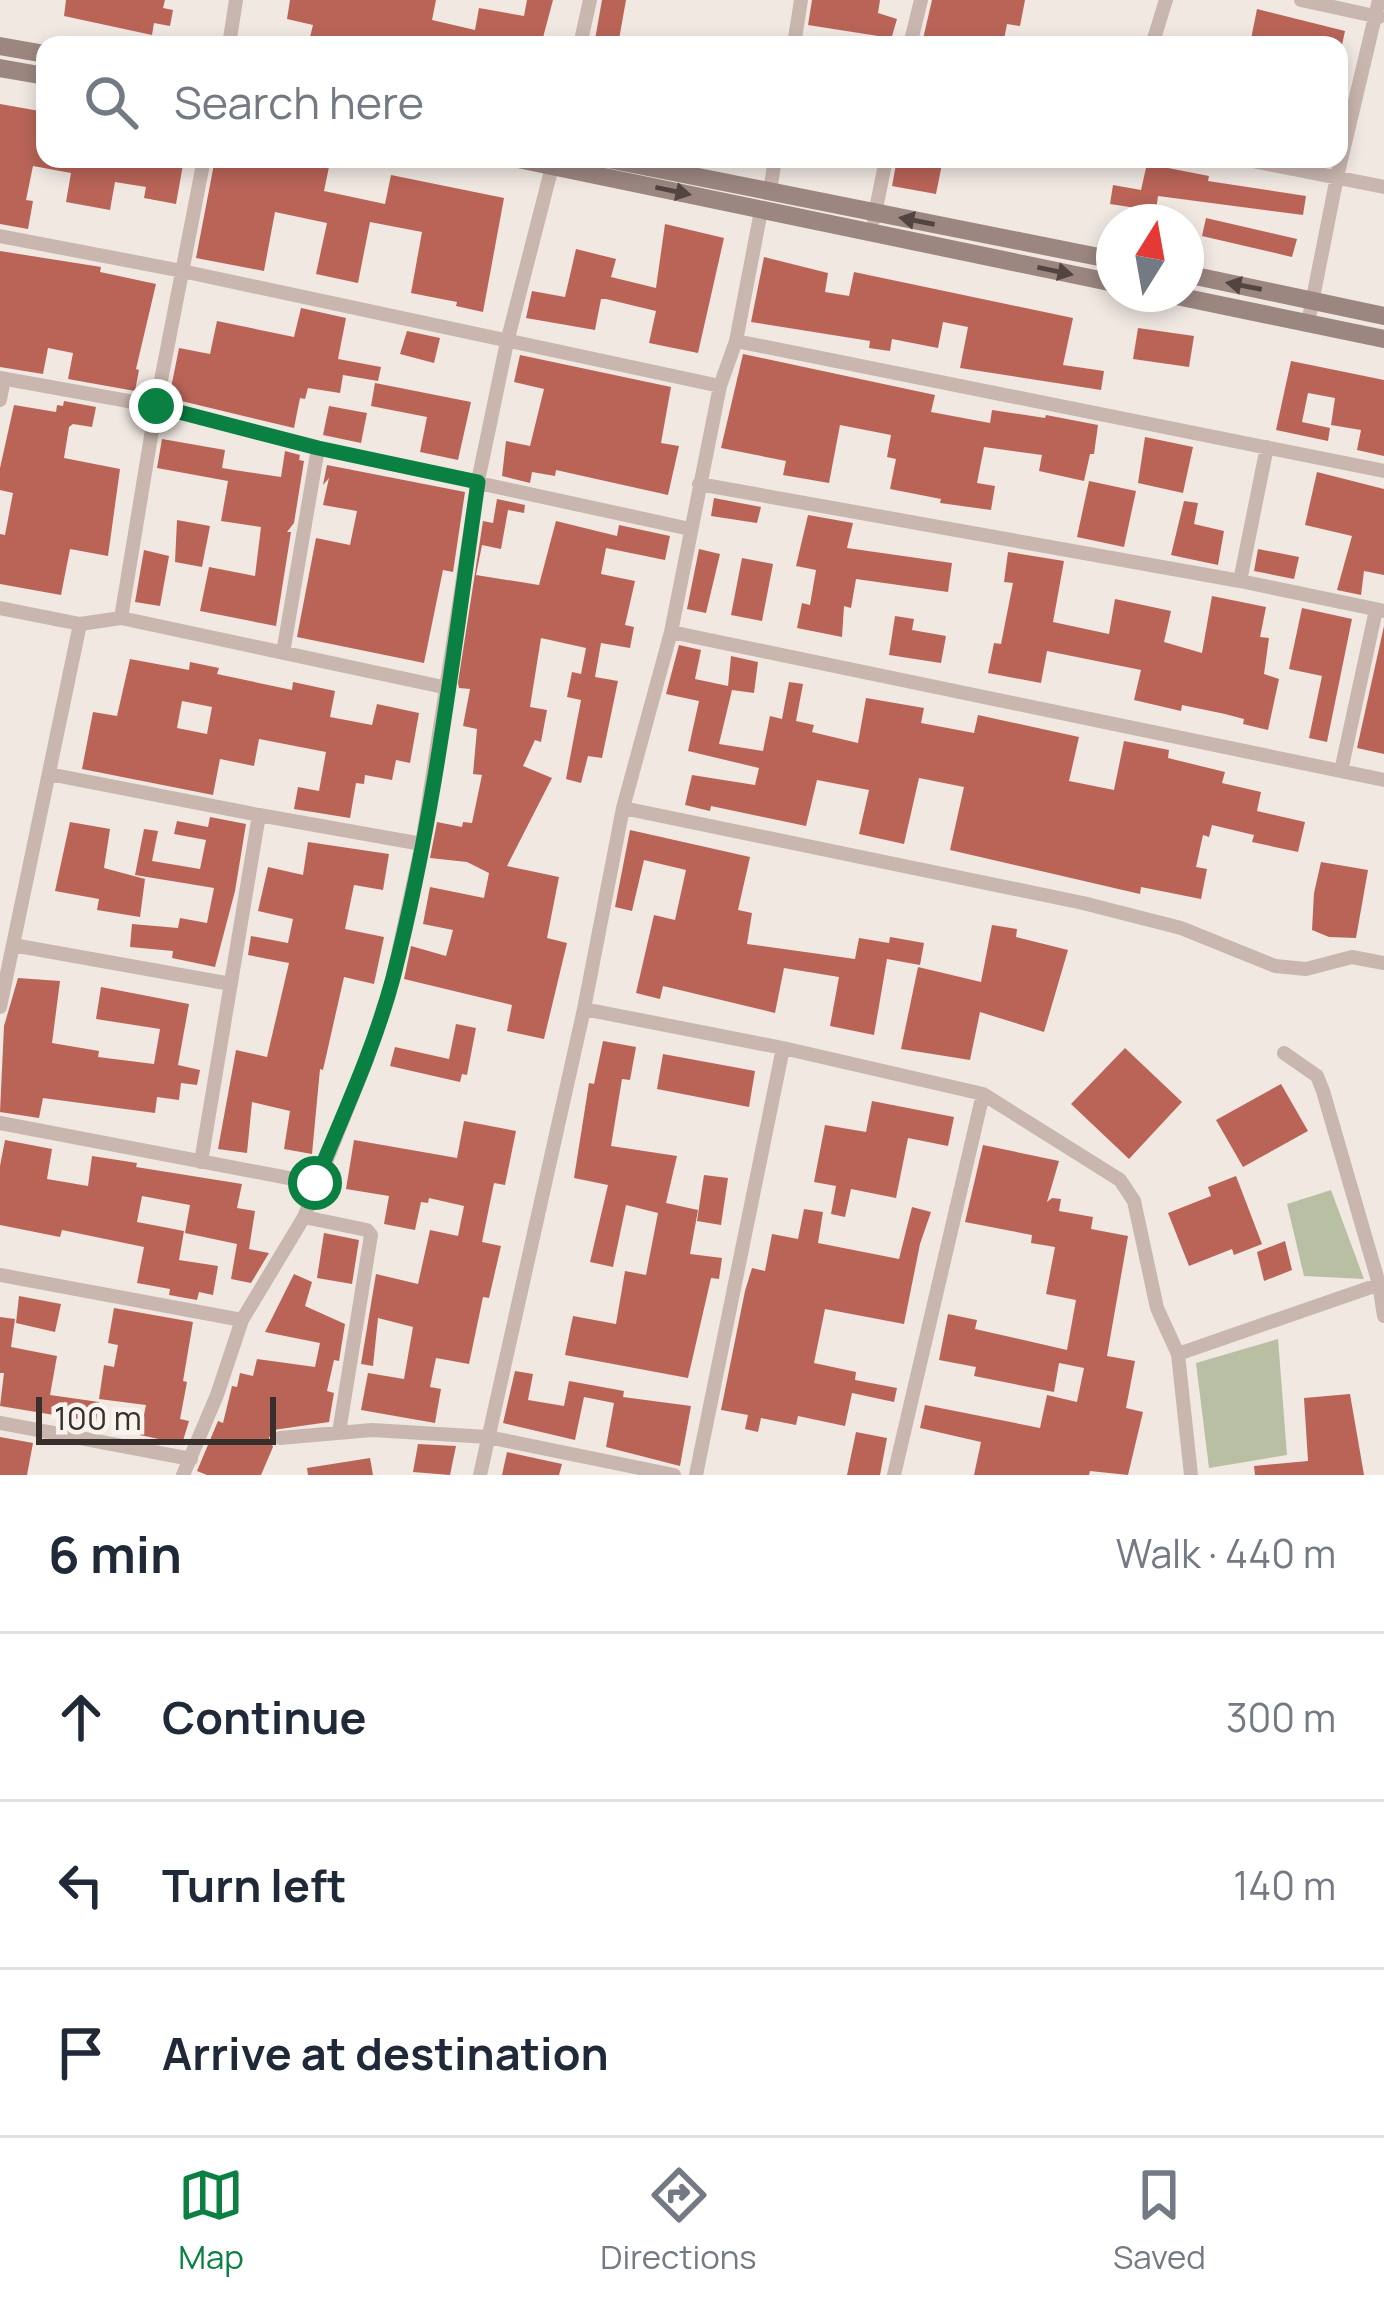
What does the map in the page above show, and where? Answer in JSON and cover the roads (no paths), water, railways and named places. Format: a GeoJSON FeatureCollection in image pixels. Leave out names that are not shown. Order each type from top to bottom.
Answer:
{"type":"FeatureCollection","features":[{"type":"Feature","properties":{"kind":"main road"},"geometry":{"type":"LineString","coordinates":[[0,46],[36,52]]}},
{"type":"Feature","properties":{"kind":"main road"},"geometry":{"type":"LineString","coordinates":[[0,68],[36,74]]}},
{"type":"Feature","properties":{"kind":"main road"},"geometry":{"type":"LineString","coordinates":[[578,168],[761,211],[1096,279]]}},
{"type":"Feature","properties":{"kind":"main road"},"geometry":{"type":"LineString","coordinates":[[654,168],[1096,256]]}},
{"type":"Feature","properties":{"kind":"main road"},"geometry":{"type":"LineString","coordinates":[[1204,278],[1384,316]]}},
{"type":"Feature","properties":{"kind":"main road"},"geometry":{"type":"LineString","coordinates":[[1204,301],[1384,339]]}},
{"type":"Feature","properties":{"kind":"street"},"geometry":{"type":"LineString","coordinates":[[231,36],[236,0]]}},
{"type":"Feature","properties":{"kind":"street"},"geometry":{"type":"LineString","coordinates":[[582,36],[590,0]]}},
{"type":"Feature","properties":{"kind":"street"},"geometry":{"type":"LineString","coordinates":[[795,36],[801,0]]}},
{"type":"Feature","properties":{"kind":"street"},"geometry":{"type":"LineString","coordinates":[[912,36],[921,0]]}},
{"type":"Feature","properties":{"kind":"street"},"geometry":{"type":"LineString","coordinates":[[1155,36],[1166,0]]}},
{"type":"Feature","properties":{"kind":"street"},"geometry":{"type":"LineString","coordinates":[[1301,0],[1380,11],[1348,135]]}},
{"type":"Feature","properties":{"kind":"street"},"geometry":{"type":"LineString","coordinates":[[121,618],[202,168]]}},
{"type":"Feature","properties":{"kind":"street"},"geometry":{"type":"LineString","coordinates":[[187,1467],[242,1320],[304,1217],[386,1002],[422,844],[478,482],[507,342],[551,168]]}},
{"type":"Feature","properties":{"kind":"street"},"geometry":{"type":"LineString","coordinates":[[770,191],[774,168]]}},
{"type":"Feature","properties":{"kind":"street"},"geometry":{"type":"LineString","coordinates":[[871,233],[884,168]]}},
{"type":"Feature","properties":{"kind":"street"},"geometry":{"type":"LineString","coordinates":[[1290,168],[1384,187]]}},
{"type":"Feature","properties":{"kind":"street"},"geometry":{"type":"LineString","coordinates":[[1308,323],[1339,168]]}},
{"type":"Feature","properties":{"kind":"street"},"geometry":{"type":"LineString","coordinates":[[480,1475],[584,1009],[623,808],[671,632],[761,211]]}},
{"type":"Feature","properties":{"kind":"street"},"geometry":{"type":"LineString","coordinates":[[0,236],[720,386]]}},
{"type":"Feature","properties":{"kind":"street"},"geometry":{"type":"LineString","coordinates":[[736,341],[1384,471]]}},
{"type":"Feature","properties":{"kind":"street"},"geometry":{"type":"LineString","coordinates":[[0,400],[2,379],[156,406],[318,448],[690,529]]}},
{"type":"Feature","properties":{"kind":"street"},"geometry":{"type":"LineString","coordinates":[[1240,581],[1267,447]]}},
{"type":"Feature","properties":{"kind":"street"},"geometry":{"type":"LineString","coordinates":[[283,652],[318,448]]}},
{"type":"Feature","properties":{"kind":"street"},"geometry":{"type":"LineString","coordinates":[[699,484],[1380,610],[1341,771]]}},
{"type":"Feature","properties":{"kind":"street"},"geometry":{"type":"LineString","coordinates":[[0,608],[80,624],[121,618],[448,688]]}},
{"type":"Feature","properties":{"kind":"street"},"geometry":{"type":"LineString","coordinates":[[0,1007],[80,624]]}},
{"type":"Feature","properties":{"kind":"street"},"geometry":{"type":"LineString","coordinates":[[671,632],[1384,780]]}},
{"type":"Feature","properties":{"kind":"street"},"geometry":{"type":"LineString","coordinates":[[49,774],[422,844]]}},
{"type":"Feature","properties":{"kind":"street"},"geometry":{"type":"LineString","coordinates":[[623,808],[1083,903],[1181,928],[1275,966],[1306,969],[1352,957],[1384,963]]}},
{"type":"Feature","properties":{"kind":"street"},"geometry":{"type":"LineString","coordinates":[[201,1162],[260,815]]}},
{"type":"Feature","properties":{"kind":"street"},"geometry":{"type":"LineString","coordinates":[[13,945],[231,983]]}},
{"type":"Feature","properties":{"kind":"street"},"geometry":{"type":"LineString","coordinates":[[584,1009],[982,1094],[1120,1180],[1134,1201],[1157,1308],[1178,1354],[1191,1475]]}},
{"type":"Feature","properties":{"kind":"street"},"geometry":{"type":"LineString","coordinates":[[696,1475],[783,1048]]}},
{"type":"Feature","properties":{"kind":"street"},"geometry":{"type":"LineString","coordinates":[[1284,1053],[1317,1076],[1382,1283],[1384,1316]]}},
{"type":"Feature","properties":{"kind":"street"},"geometry":{"type":"LineString","coordinates":[[894,1475],[982,1094]]}},
{"type":"Feature","properties":{"kind":"street"},"geometry":{"type":"LineString","coordinates":[[0,1123],[315,1183]]}},
{"type":"Feature","properties":{"kind":"street"},"geometry":{"type":"LineString","coordinates":[[304,1217],[368,1230],[371,1235],[339,1432]]}},
{"type":"Feature","properties":{"kind":"street"},"geometry":{"type":"LineString","coordinates":[[0,1274],[242,1320]]}},
{"type":"Feature","properties":{"kind":"street"},"geometry":{"type":"LineString","coordinates":[[1178,1354],[1382,1283]]}},
{"type":"Feature","properties":{"kind":"street"},"geometry":{"type":"LineString","coordinates":[[0,1424],[205,1475]]}},
{"type":"Feature","properties":{"kind":"street"},"geometry":{"type":"LineString","coordinates":[[280,1438],[400,1430],[488,1437],[674,1475]]}}]}
